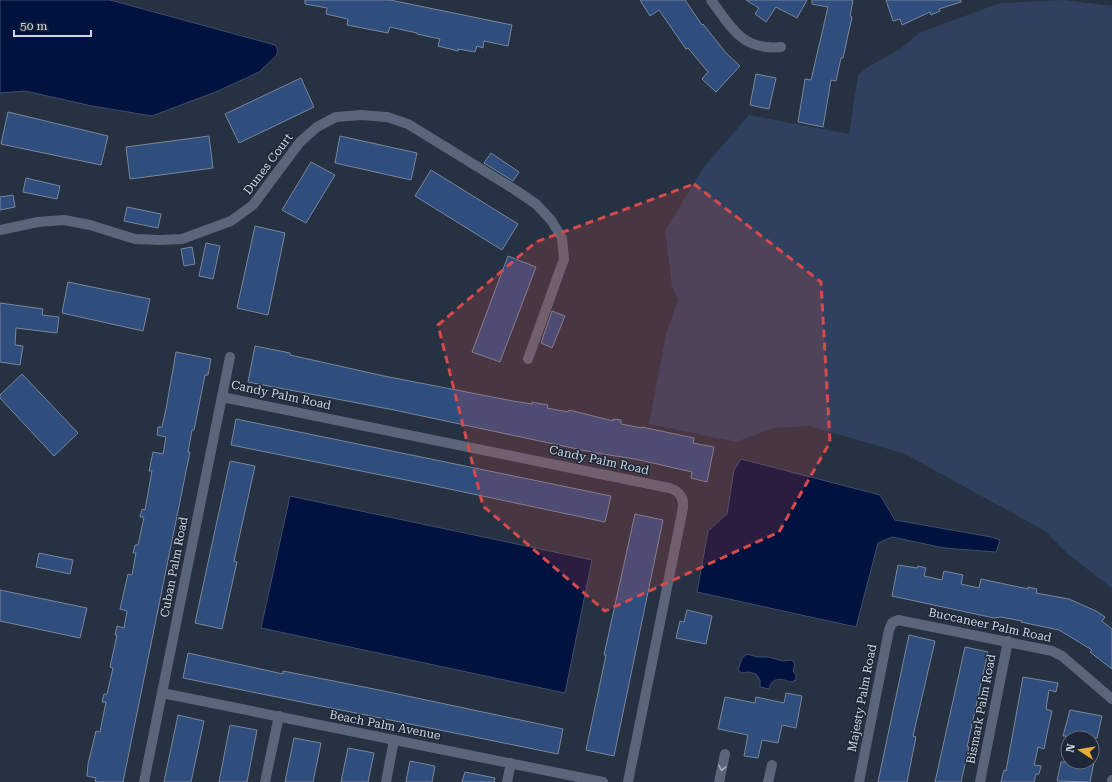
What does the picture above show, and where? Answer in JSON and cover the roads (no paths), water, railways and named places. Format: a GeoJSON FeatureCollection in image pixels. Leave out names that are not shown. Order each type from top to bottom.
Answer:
{"type":"FeatureCollection","features":[{"type":"Feature","properties":{"kind":"street"},"geometry":{"type":"LineString","coordinates":[[710,0],[734,30],[746,41],[759,46],[781,47]]}},
{"type":"Feature","properties":{"kind":"street","name":"Dunes Court"},"geometry":{"type":"LineString","coordinates":[[0,230],[38,222],[64,220],[90,225],[135,239],[182,239],[231,222],[253,206],[300,142],[317,127],[336,117],[361,115],[387,117],[408,124],[536,204],[562,238],[564,259],[528,358]]}},
{"type":"Feature","properties":{"kind":"street","name":"Cuban Palm Road"},"geometry":{"type":"LineString","coordinates":[[144,782],[230,357]]}},
{"type":"Feature","properties":{"kind":"street","name":"Candy Palm Road"},"geometry":{"type":"LineString","coordinates":[[222,397],[669,488],[677,491],[682,499],[683,508],[628,782]]}},
{"type":"Feature","properties":{"kind":"street","name":"Buccaneer Palm Road"},"geometry":{"type":"LineString","coordinates":[[895,621],[905,620],[1046,649],[1057,653],[1112,699]]}},
{"type":"Feature","properties":{"kind":"street","name":"Majesty Palm Road"},"geometry":{"type":"LineString","coordinates":[[859,782],[889,630],[895,621]]}},
{"type":"Feature","properties":{"kind":"street","name":"Bismark Palm Road"},"geometry":{"type":"LineString","coordinates":[[980,782],[1008,641]]}},
{"type":"Feature","properties":{"kind":"street","name":"Beach Palm Avenue"},"geometry":{"type":"LineString","coordinates":[[162,693],[603,782]]}},
{"type":"Feature","properties":{"kind":"street"},"geometry":{"type":"LineString","coordinates":[[265,782],[279,716]]}},
{"type":"Feature","properties":{"kind":"street"},"geometry":{"type":"LineString","coordinates":[[386,782],[394,740]]}},
{"type":"Feature","properties":{"kind":"street"},"geometry":{"type":"LineString","coordinates":[[719,782],[725,754]]}},
{"type":"Feature","properties":{"kind":"street"},"geometry":{"type":"LineString","coordinates":[[507,782],[511,763]]}},
{"type":"Feature","properties":{"kind":"street"},"geometry":{"type":"LineString","coordinates":[[768,782],[772,765]]}}]}
